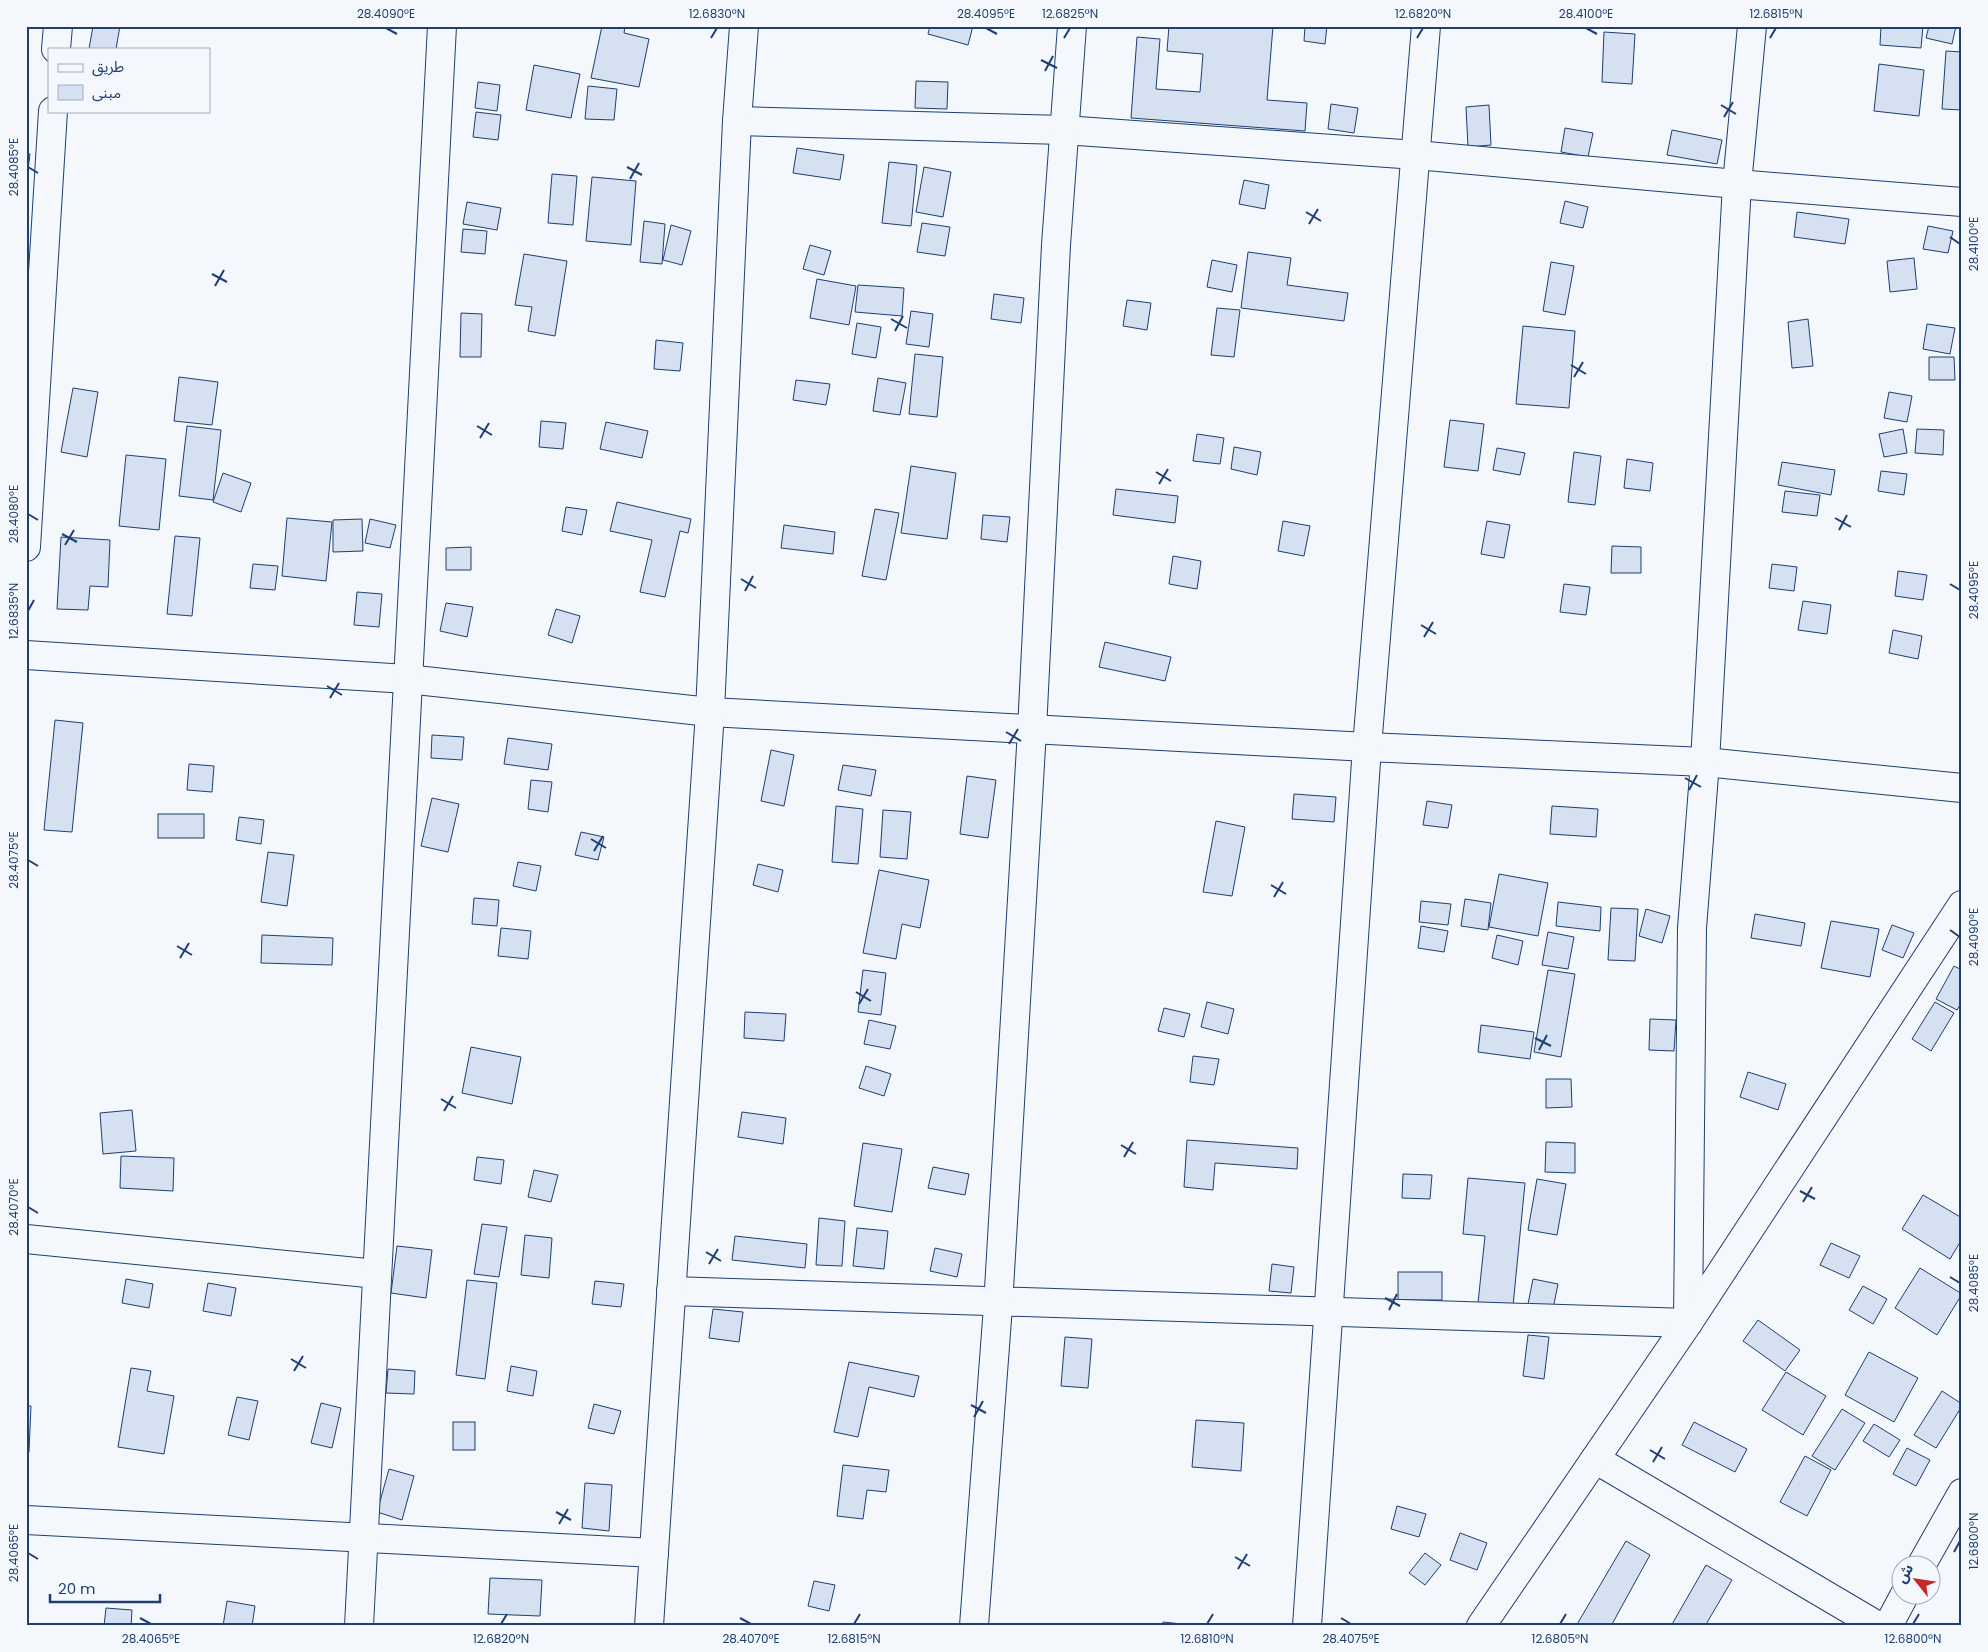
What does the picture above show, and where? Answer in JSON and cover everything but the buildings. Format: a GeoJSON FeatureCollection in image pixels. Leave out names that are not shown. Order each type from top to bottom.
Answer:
{"type":"FeatureCollection","features":[{"type":"Feature","properties":{"kind":"street"},"geometry":{"type":"LineString","coordinates":[[56,48],[58,26]]}},
{"type":"Feature","properties":{"kind":"street"},"geometry":{"type":"LineString","coordinates":[[359,1626],[406,679],[442,26]]}},
{"type":"Feature","properties":{"kind":"street"},"geometry":{"type":"LineString","coordinates":[[649,1626],[710,712],[737,121],[744,26]]}},
{"type":"Feature","properties":{"kind":"street"},"geometry":{"type":"LineString","coordinates":[[974,1626],[999,1302],[1032,730],[1056,245],[1072,26]]}},
{"type":"Feature","properties":{"kind":"street"},"geometry":{"type":"LineString","coordinates":[[1307,1626],[1367,747],[1426,26]]}},
{"type":"Feature","properties":{"kind":"street"},"geometry":{"type":"LineString","coordinates":[[1688,1323],[1692,928],[1705,762],[1737,184],[1752,26]]}},
{"type":"Feature","properties":{"kind":"street"},"geometry":{"type":"LineString","coordinates":[[26,547],[53,112]]}},
{"type":"Feature","properties":{"kind":"street"},"geometry":{"type":"LineString","coordinates":[[737,121],[1064,130],[1416,155],[1962,202]]}},
{"type":"Feature","properties":{"kind":"street"},"geometry":{"type":"LineString","coordinates":[[26,655],[406,679],[710,712],[1367,747],[1705,762],[1962,788]]}},
{"type":"Feature","properties":{"kind":"street"},"geometry":{"type":"LineString","coordinates":[[1481,1626],[1688,1323],[1962,905]]}},
{"type":"Feature","properties":{"kind":"street"},"geometry":{"type":"LineString","coordinates":[[26,1239],[377,1274]]}},
{"type":"Feature","properties":{"kind":"street"},"geometry":{"type":"LineString","coordinates":[[671,1292],[1688,1323]]}},
{"type":"Feature","properties":{"kind":"street"},"geometry":{"type":"LineString","coordinates":[[1595,1460],[1878,1626]]}},
{"type":"Feature","properties":{"kind":"street"},"geometry":{"type":"LineString","coordinates":[[1928,1554],[1962,1493]]}},
{"type":"Feature","properties":{"kind":"street"},"geometry":{"type":"LineString","coordinates":[[26,1520],[654,1553]]}},
{"type":"Feature","properties":{"kind":"street"},"geometry":{"type":"LineString","coordinates":[[1888,1626],[1900,1604]]}}]}
